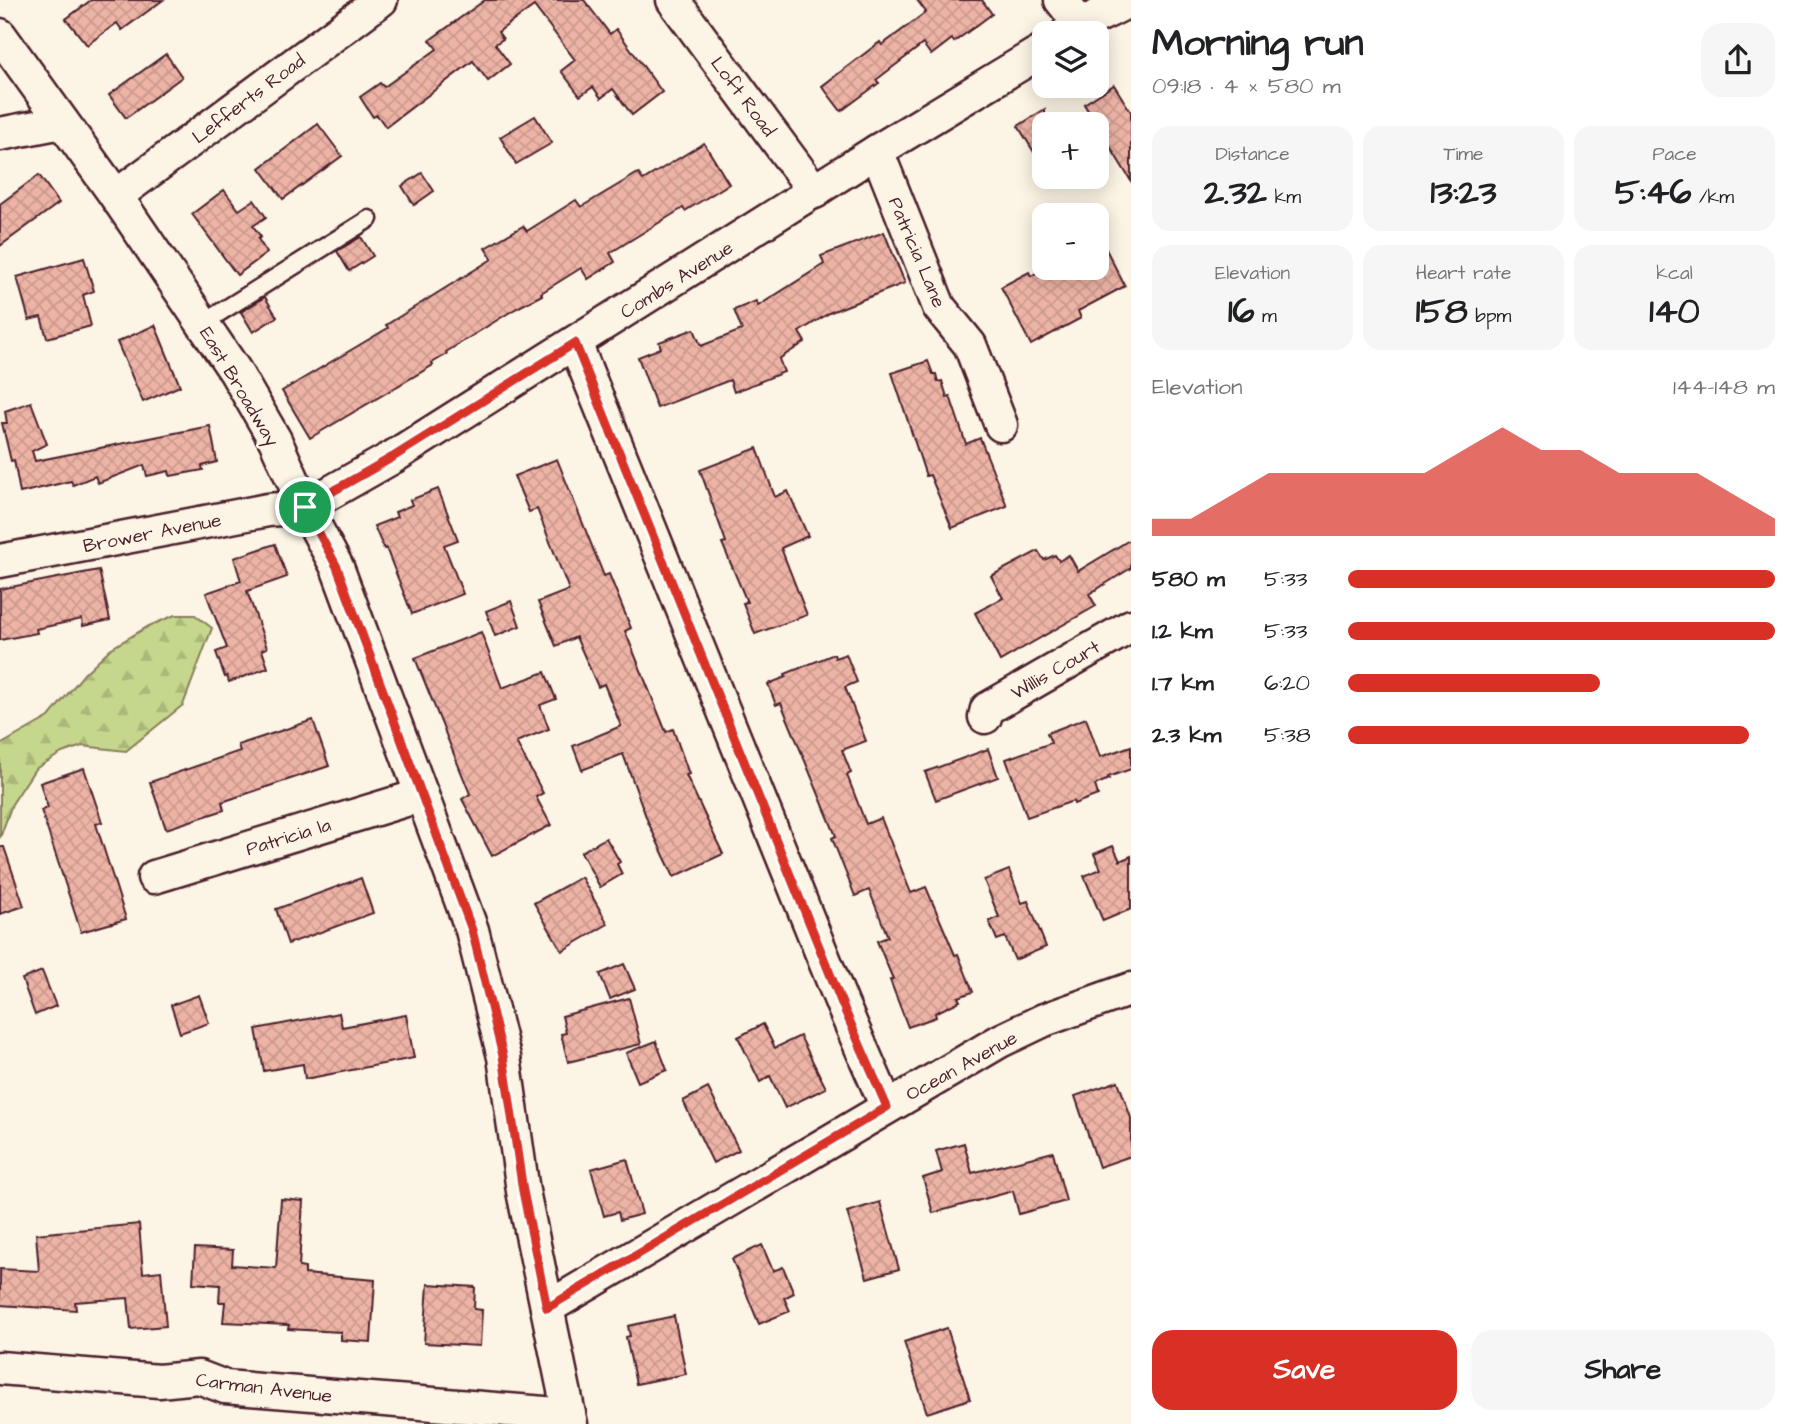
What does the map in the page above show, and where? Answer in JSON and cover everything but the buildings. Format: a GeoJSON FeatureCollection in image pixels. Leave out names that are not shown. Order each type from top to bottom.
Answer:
{"type":"FeatureCollection","features":[{"type":"Feature","properties":{"kind":"street","name":"Lefferts Road"},"geometry":{"type":"LineString","coordinates":[[116,196],[381,0]]}},
{"type":"Feature","properties":{"kind":"street","name":"Loft Road"},"geometry":{"type":"LineString","coordinates":[[673,0],[815,192]]}},
{"type":"Feature","properties":{"kind":"street"},"geometry":{"type":"LineString","coordinates":[[1069,19],[1124,14]]}},
{"type":"Feature","properties":{"kind":"street","name":"East Broadway"},"geometry":{"type":"LineString","coordinates":[[0,36],[116,196],[235,371],[275,440],[305,507],[337,567],[472,930],[503,1056],[523,1191],[570,1419]]}},
{"type":"Feature","properties":{"kind":"street","name":"Combs Avenue"},"geometry":{"type":"LineString","coordinates":[[305,507],[393,457],[877,151],[1032,57]]}},
{"type":"Feature","properties":{"kind":"street"},"geometry":{"type":"LineString","coordinates":[[0,134],[62,122]]}},
{"type":"Feature","properties":{"kind":"street","name":"Patricia Lane"},"geometry":{"type":"LineString","coordinates":[[877,151],[939,307],[970,345],[1000,425]]}},
{"type":"Feature","properties":{"kind":"street"},"geometry":{"type":"LineString","coordinates":[[575,343],[843,1006],[887,1107]]}},
{"type":"Feature","properties":{"kind":"street","name":"Brower Avenue"},"geometry":{"type":"LineString","coordinates":[[0,561],[268,510],[305,507]]}},
{"type":"Feature","properties":{"kind":"street","name":"Willis Court"},"geometry":{"type":"LineString","coordinates":[[985,717],[987,709],[1131,626]]}},
{"type":"Feature","properties":{"kind":"street","name":"Patricia la"},"geometry":{"type":"LineString","coordinates":[[154,877],[422,795]]}},
{"type":"Feature","properties":{"kind":"street","name":"Ocean Avenue"},"geometry":{"type":"LineString","coordinates":[[547,1308],[1000,1041],[1044,1020],[1131,989]]}},
{"type":"Feature","properties":{"kind":"street","name":"Carman Avenue"},"geometry":{"type":"LineString","coordinates":[[0,1368],[159,1381],[199,1377],[225,1387],[570,1419]]}},
{"type":"Feature","properties":{"kind":"lane"},"geometry":{"type":"LineString","coordinates":[[203,323],[369,219]]}},
{"type":"Feature","properties":{"kind":"green space"},"geometry":{"type":"Polygon","coordinates":[[[175,615],[195,615],[212,628],[183,705],[126,751],[82,746],[62,753],[35,769],[12,804],[0,838],[0,745],[49,717],[84,674],[110,649],[149,626],[175,615]]]}},
{"type":"Feature","properties":{"kind":"route"},"geometry":{"type":"LineString","coordinates":[[575,343],[843,1006],[887,1107],[547,1308],[523,1191],[503,1056],[472,930],[337,567],[305,507],[393,457],[575,343]]}}]}
